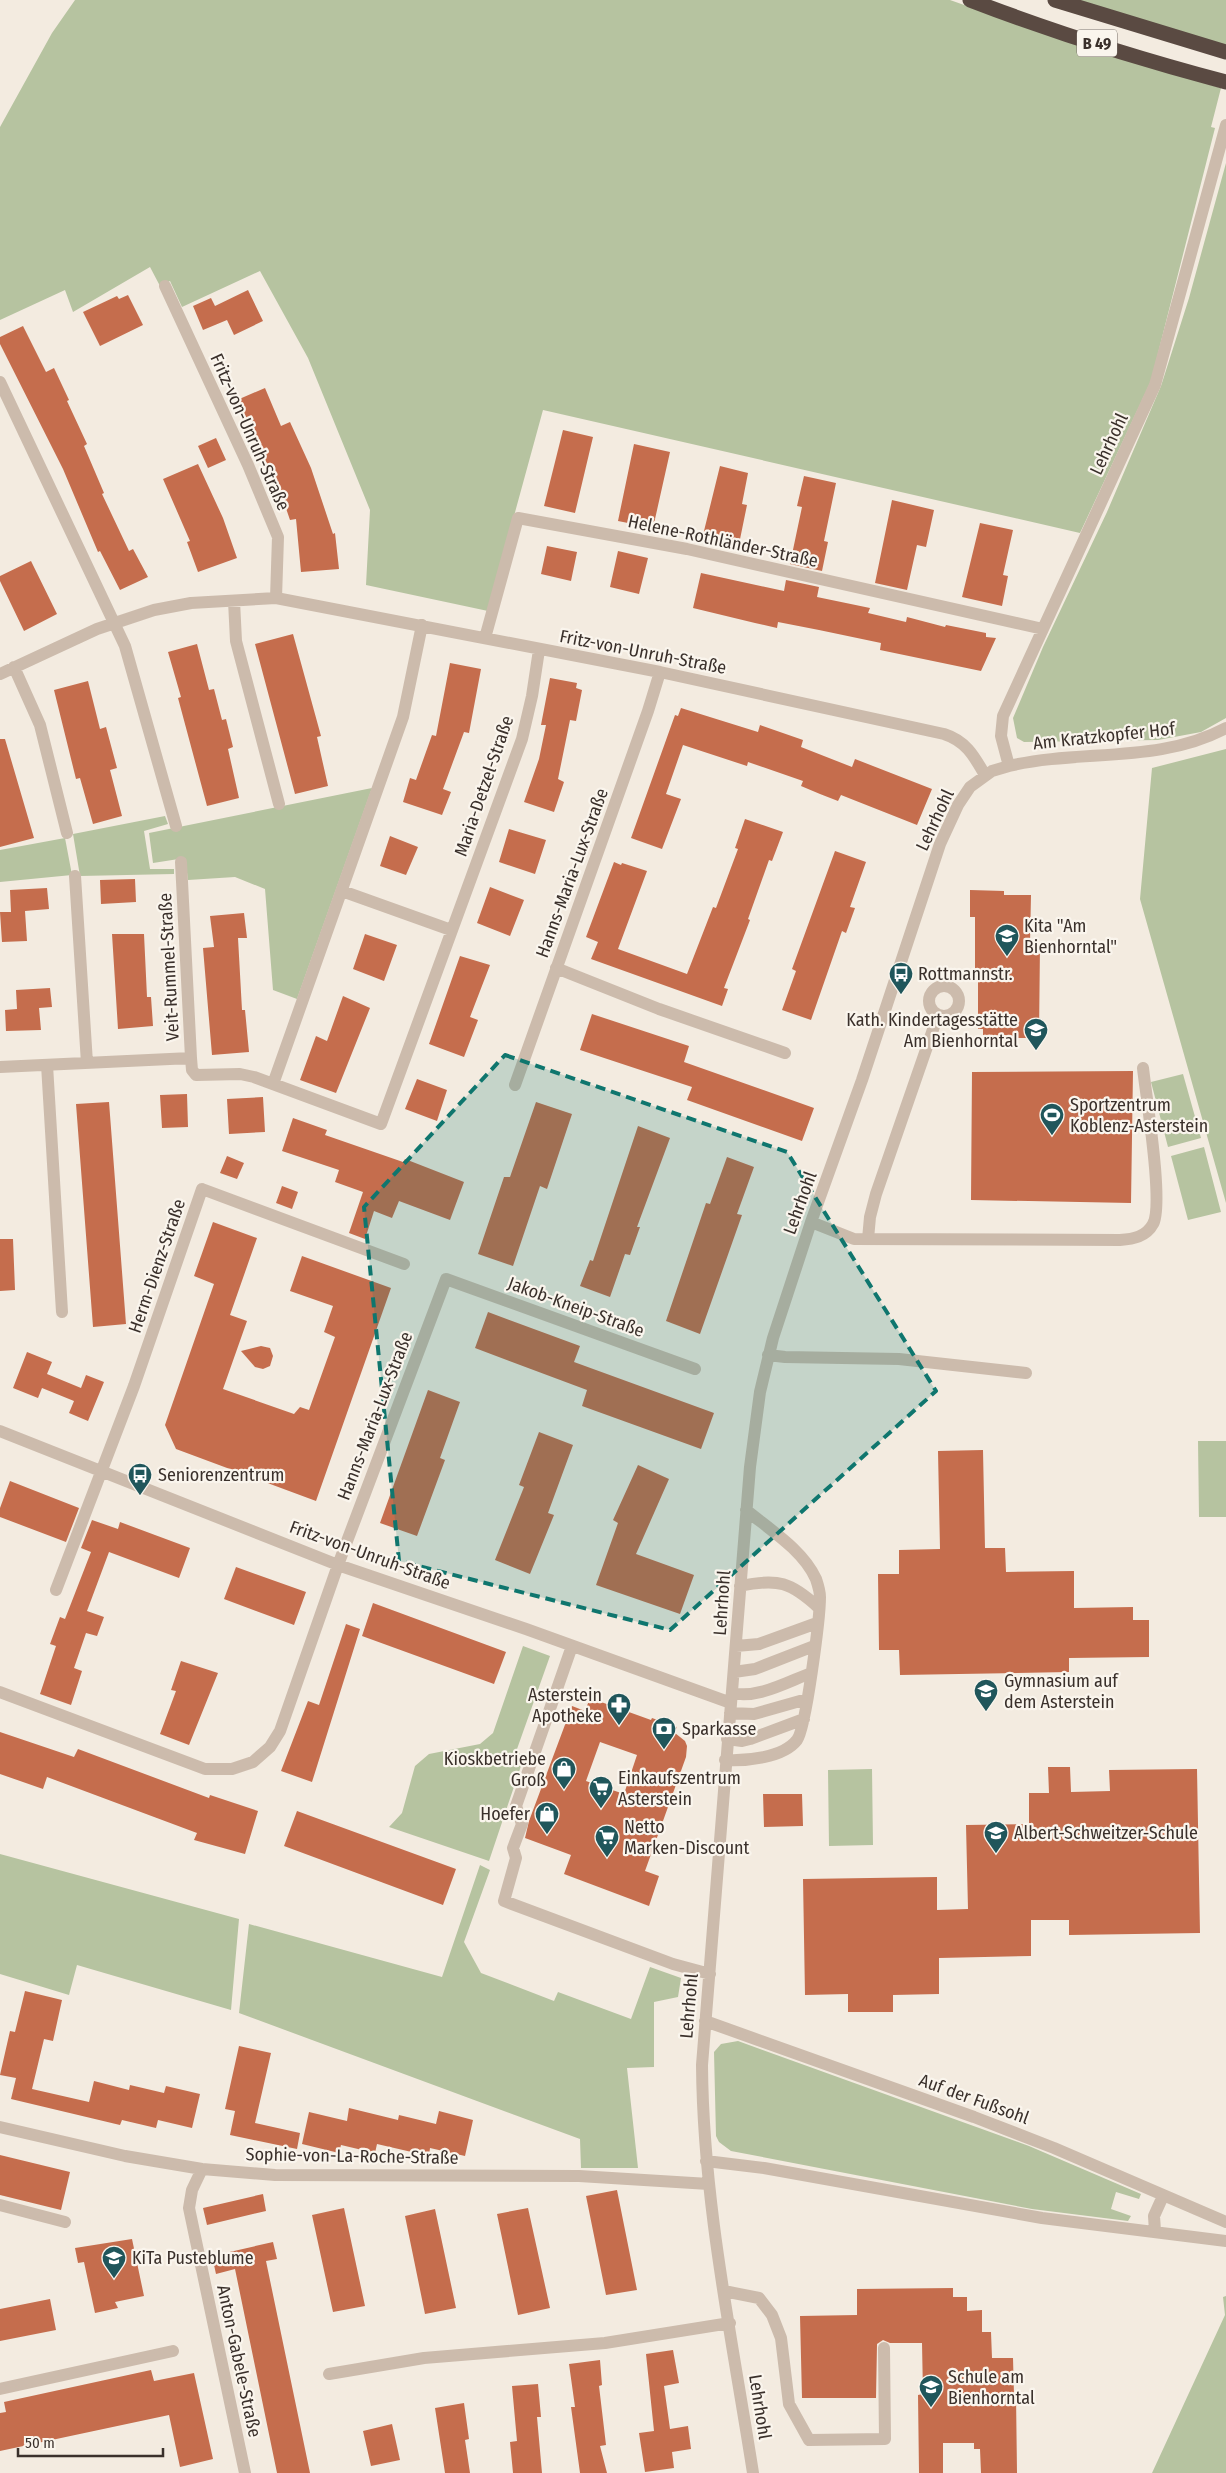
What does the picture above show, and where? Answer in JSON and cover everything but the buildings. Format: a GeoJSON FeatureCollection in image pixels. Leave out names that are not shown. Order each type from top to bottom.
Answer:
{"type":"FeatureCollection","features":[{"type":"Feature","properties":{"kind":"highway","name":"B 49"},"geometry":{"type":"LineString","coordinates":[[970,0],[1013,16],[1173,68],[1226,82]]}},
{"type":"Feature","properties":{"kind":"highway","name":"B 49"},"geometry":{"type":"LineString","coordinates":[[1055,0],[1226,52]]}},
{"type":"Feature","properties":{"kind":"street","name":"Lehrhohl"},"geometry":{"type":"LineString","coordinates":[[1009,766],[1002,743],[1002,721],[1155,385],[1225,128]]}},
{"type":"Feature","properties":{"kind":"street","name":"Fritz-von-Unruh-Straße"},"geometry":{"type":"LineString","coordinates":[[165,286],[248,465],[278,537],[276,598]]}},
{"type":"Feature","properties":{"kind":"street"},"geometry":{"type":"LineString","coordinates":[[0,382],[114,623],[135,675],[176,826]]}},
{"type":"Feature","properties":{"kind":"street","name":"Helene-Rothländer-Straße"},"geometry":{"type":"LineString","coordinates":[[485,638],[518,518],[688,549],[1043,629]]}},
{"type":"Feature","properties":{"kind":"street","name":"Fritz-von-Unruh-Straße"},"geometry":{"type":"LineString","coordinates":[[0,674],[114,623],[173,606],[276,598],[660,672],[944,734],[955,738],[969,749],[985,775]]}},
{"type":"Feature","properties":{"kind":"street"},"geometry":{"type":"LineString","coordinates":[[234,601],[236,641],[279,804]]}},
{"type":"Feature","properties":{"kind":"street"},"geometry":{"type":"LineString","coordinates":[[191,1058],[192,1070],[196,1075],[240,1074],[273,1084],[403,717],[422,625]]}},
{"type":"Feature","properties":{"kind":"street","name":"Maria-Detzel-Straße"},"geometry":{"type":"LineString","coordinates":[[273,1084],[381,1124],[522,739],[532,696],[539,650]]}},
{"type":"Feature","properties":{"kind":"street"},"geometry":{"type":"LineString","coordinates":[[14,667],[40,725],[68,833]]}},
{"type":"Feature","properties":{"kind":"street","name":"Hanns-Maria-Lux-Straße"},"geometry":{"type":"LineString","coordinates":[[515,1085],[648,711],[660,672]]}},
{"type":"Feature","properties":{"kind":"street","name":"Am Kratzkopfer Hof"},"geometry":{"type":"LineString","coordinates":[[985,775],[1009,766],[1164,750],[1199,741],[1226,728]]}},
{"type":"Feature","properties":{"kind":"street","name":"Lehrhohl"},"geometry":{"type":"LineString","coordinates":[[753,2473],[709,2184],[702,2084],[725,1760],[734,1672],[746,1510],[760,1392],[768,1355],[811,1222],[862,1080],[940,844],[964,795],[985,775]]}},
{"type":"Feature","properties":{"kind":"street","name":"Veit-Rummel-Straße"},"geometry":{"type":"LineString","coordinates":[[0,1067],[191,1058],[181,862]]}},
{"type":"Feature","properties":{"kind":"street"},"geometry":{"type":"LineString","coordinates":[[75,876],[87,1063]]}},
{"type":"Feature","properties":{"kind":"street"},"geometry":{"type":"LineString","coordinates":[[342,891],[451,930]]}},
{"type":"Feature","properties":{"kind":"street"},"geometry":{"type":"LineString","coordinates":[[556,968],[659,1009],[785,1053]]}},
{"type":"Feature","properties":{"kind":"street"},"geometry":{"type":"LineString","coordinates":[[868,1239],[870,1217],[876,1194],[938,1015]]}},
{"type":"Feature","properties":{"kind":"street"},"geometry":{"type":"LineString","coordinates":[[47,1065],[62,1312]]}},
{"type":"Feature","properties":{"kind":"street"},"geometry":{"type":"LineString","coordinates":[[811,1222],[846,1238],[868,1239],[1120,1240],[1141,1236],[1154,1223],[1156,1211],[1156,1182],[1144,1068]]}},
{"type":"Feature","properties":{"kind":"street","name":"Herm-Dienz-Straße"},"geometry":{"type":"LineString","coordinates":[[101,1470],[134,1386],[202,1189],[404,1264]]}},
{"type":"Feature","properties":{"kind":"street","name":"Hanns-Maria-Lux-Straße"},"geometry":{"type":"LineString","coordinates":[[0,1692],[192,1766],[218,1770],[243,1766],[263,1755],[280,1731],[338,1565],[446,1279]]}},
{"type":"Feature","properties":{"kind":"street","name":"Jakob-Kneip-Straße"},"geometry":{"type":"LineString","coordinates":[[446,1279],[695,1369]]}},
{"type":"Feature","properties":{"kind":"street"},"geometry":{"type":"LineString","coordinates":[[768,1355],[784,1357],[899,1359],[1026,1373]]}},
{"type":"Feature","properties":{"kind":"street","name":"Fritz-von-Unruh-Straße"},"geometry":{"type":"LineString","coordinates":[[0,1431],[338,1565],[731,1703]]}},
{"type":"Feature","properties":{"kind":"street"},"geometry":{"type":"LineString","coordinates":[[56,1590],[101,1470]]}},
{"type":"Feature","properties":{"kind":"street"},"geometry":{"type":"LineString","coordinates":[[725,1760],[751,1760],[791,1746],[801,1732],[819,1608],[819,1590],[808,1567],[782,1539],[746,1510]]}},
{"type":"Feature","properties":{"kind":"street"},"geometry":{"type":"LineString","coordinates":[[740,1586],[767,1582],[784,1583],[798,1589],[819,1608]]}},
{"type":"Feature","properties":{"kind":"street"},"geometry":{"type":"LineString","coordinates":[[736,1646],[759,1644],[817,1623]]}},
{"type":"Feature","properties":{"kind":"street"},"geometry":{"type":"LineString","coordinates":[[572,1646],[516,1806],[522,1824],[513,1848],[516,1858],[504,1901],[673,1964],[710,1974]]}},
{"type":"Feature","properties":{"kind":"street"},"geometry":{"type":"LineString","coordinates":[[734,1672],[755,1669],[814,1646]]}},
{"type":"Feature","properties":{"kind":"street"},"geometry":{"type":"LineString","coordinates":[[731,1703],[745,1695],[756,1693],[811,1673]]}},
{"type":"Feature","properties":{"kind":"street"},"geometry":{"type":"LineString","coordinates":[[731,1703],[754,1714],[807,1699]]}},
{"type":"Feature","properties":{"kind":"street"},"geometry":{"type":"LineString","coordinates":[[728,1738],[750,1739],[804,1719]]}},
{"type":"Feature","properties":{"kind":"street","name":"Auf der Fußsohl"},"geometry":{"type":"LineString","coordinates":[[705,2021],[974,2117],[1054,2148],[1226,2222]]}},
{"type":"Feature","properties":{"kind":"street","name":"Sophie-von-La-Roche-Straße"},"geometry":{"type":"LineString","coordinates":[[0,2127],[125,2156],[202,2169],[275,2175],[579,2176],[709,2184]]}},
{"type":"Feature","properties":{"kind":"street"},"geometry":{"type":"LineString","coordinates":[[706,2160],[764,2168],[1042,2218],[1226,2241]]}},
{"type":"Feature","properties":{"kind":"street","name":"Anton-Gabele-Straße"},"geometry":{"type":"LineString","coordinates":[[202,2169],[192,2190],[189,2208],[245,2473]]}},
{"type":"Feature","properties":{"kind":"street"},"geometry":{"type":"LineString","coordinates":[[1155,2231],[1154,2216],[1163,2196]]}},
{"type":"Feature","properties":{"kind":"street"},"geometry":{"type":"LineString","coordinates":[[0,2205],[65,2222]]}},
{"type":"Feature","properties":{"kind":"street"},"geometry":{"type":"LineString","coordinates":[[724,2291],[759,2298],[772,2315],[781,2338],[789,2404],[808,2440],[885,2439],[884,2348]]}},
{"type":"Feature","properties":{"kind":"street"},"geometry":{"type":"LineString","coordinates":[[329,2374],[424,2358],[606,2343],[730,2324]]}},
{"type":"Feature","properties":{"kind":"street"},"geometry":{"type":"LineString","coordinates":[[0,2389],[173,2351]]}},
{"type":"Feature","properties":{"kind":"highlighted area"},"geometry":{"type":"Polygon","coordinates":[[[505,1055],[787,1152],[936,1391],[670,1630],[399,1561],[364,1207],[505,1055]]]}},
{"type":"Feature","properties":{"kind":"green space"},"geometry":{"type":"Polygon","coordinates":[[[75,0],[950,0],[1083,47],[1221,88],[1211,127],[1215,128],[1151,381],[1080,533],[543,410],[488,611],[366,585],[370,510],[308,358],[260,271],[182,307],[170,281],[160,286],[150,267],[73,312],[65,290],[0,320],[0,127],[52,33],[75,0]]]}},
{"type":"Feature","properties":{"kind":"green space"},"geometry":{"type":"Polygon","coordinates":[[[1077,0],[1226,0],[1226,46],[1077,0]]]}},
{"type":"Feature","properties":{"kind":"green space"},"geometry":{"type":"Polygon","coordinates":[[[1226,163],[1226,718],[1201,732],[1158,740],[1024,742],[1017,738],[1013,718],[1043,647],[1107,512],[1161,386],[1189,298],[1226,163]]]}},
{"type":"Feature","properties":{"kind":"green space"},"geometry":{"type":"Polygon","coordinates":[[[1226,749],[1226,1203],[1140,899],[1152,768],[1226,749]]]}},
{"type":"Feature","properties":{"kind":"green space"},"geometry":{"type":"Polygon","coordinates":[[[372,788],[297,999],[273,990],[265,889],[235,877],[188,880],[185,858],[153,863],[149,833],[372,788]]]}},
{"type":"Feature","properties":{"kind":"green space"},"geometry":{"type":"Polygon","coordinates":[[[165,816],[168,824],[144,831],[150,869],[174,869],[174,874],[80,876],[73,834],[165,816]]]}},
{"type":"Feature","properties":{"kind":"green space"},"geometry":{"type":"Polygon","coordinates":[[[65,838],[72,875],[0,882],[0,850],[65,838]]]}},
{"type":"Feature","properties":{"kind":"green space"},"geometry":{"type":"Polygon","coordinates":[[[1183,1074],[1201,1138],[1168,1147],[1151,1082],[1183,1074]]]}},
{"type":"Feature","properties":{"kind":"green space"},"geometry":{"type":"Polygon","coordinates":[[[1204,1147],[1221,1212],[1188,1220],[1171,1156],[1204,1147]]]}},
{"type":"Feature","properties":{"kind":"green space"},"geometry":{"type":"Polygon","coordinates":[[[1198,1441],[1226,1441],[1226,1517],[1199,1517],[1198,1441]]]}},
{"type":"Feature","properties":{"kind":"green space"},"geometry":{"type":"Polygon","coordinates":[[[523,1646],[550,1656],[517,1749],[523,1760],[489,1861],[389,1827],[402,1813],[415,1766],[429,1754],[480,1744],[493,1733],[523,1646]]]}},
{"type":"Feature","properties":{"kind":"green space"},"geometry":{"type":"Polygon","coordinates":[[[872,1769],[873,1845],[829,1846],[828,1770],[872,1769]]]}},
{"type":"Feature","properties":{"kind":"green space"},"geometry":{"type":"Polygon","coordinates":[[[0,1854],[239,1919],[231,2010],[77,1965],[69,1995],[0,1974],[0,1854]]]}},
{"type":"Feature","properties":{"kind":"green space"},"geometry":{"type":"Polygon","coordinates":[[[480,1865],[490,1870],[464,1942],[481,1973],[554,2001],[558,1992],[631,2019],[650,1967],[681,1978],[678,1997],[654,2002],[654,2067],[627,2068],[638,2168],[581,2168],[580,2139],[239,2013],[249,1924],[442,1977],[480,1865]]]}},
{"type":"Feature","properties":{"kind":"green space"},"geometry":{"type":"Polygon","coordinates":[[[738,2041],[1029,2146],[1141,2194],[1139,2199],[1116,2192],[1111,2209],[1131,2216],[1128,2221],[1032,2209],[731,2151],[719,2142],[716,2136],[714,2052],[721,2044],[738,2041]]]}},
{"type":"Feature","properties":{"kind":"green space"},"geometry":{"type":"Polygon","coordinates":[[[1226,2296],[1226,2473],[1152,2473],[1225,2315],[1223,2297],[1226,2296]]]}},
{"type":"Feature","properties":{"kind":"place","name":"Kita \"Am Bienhorntal\""},"geometry":{"type":"Point","coordinates":[1007,957]}},
{"type":"Feature","properties":{"kind":"place","name":"Rottmannstr."},"geometry":{"type":"Point","coordinates":[901,995]}},
{"type":"Feature","properties":{"kind":"place","name":"Kath. Kindertagesstätte Am Bienhorntal"},"geometry":{"type":"Point","coordinates":[1036,1051]}},
{"type":"Feature","properties":{"kind":"place","name":"Sportzentrum Koblenz-Asterstein"},"geometry":{"type":"Point","coordinates":[1052,1136]}},
{"type":"Feature","properties":{"kind":"place","name":"Seniorenzentrum"},"geometry":{"type":"Point","coordinates":[140,1496]}},
{"type":"Feature","properties":{"kind":"place","name":"Gymnasium auf dem Asterstein"},"geometry":{"type":"Point","coordinates":[986,1712]}},
{"type":"Feature","properties":{"kind":"place","name":"Asterstein Apotheke"},"geometry":{"type":"Point","coordinates":[619,1726]}},
{"type":"Feature","properties":{"kind":"place","name":"Sparkasse"},"geometry":{"type":"Point","coordinates":[664,1750]}},
{"type":"Feature","properties":{"kind":"place","name":"Kioskbetriebe Groß"},"geometry":{"type":"Point","coordinates":[564,1790]}},
{"type":"Feature","properties":{"kind":"place","name":"Einkaufszentrum Asterstein"},"geometry":{"type":"Point","coordinates":[601,1809]}},
{"type":"Feature","properties":{"kind":"place","name":"Hoefer"},"geometry":{"type":"Point","coordinates":[547,1835]}},
{"type":"Feature","properties":{"kind":"place","name":"Albert-Schweitzer-Schule"},"geometry":{"type":"Point","coordinates":[996,1854]}},
{"type":"Feature","properties":{"kind":"place","name":"Netto Marken-Discount"},"geometry":{"type":"Point","coordinates":[607,1858]}},
{"type":"Feature","properties":{"kind":"place","name":"KiTa Pusteblume"},"geometry":{"type":"Point","coordinates":[114,2279]}},
{"type":"Feature","properties":{"kind":"place","name":"Schule am Bienhorntal"},"geometry":{"type":"Point","coordinates":[931,2408]}}]}
